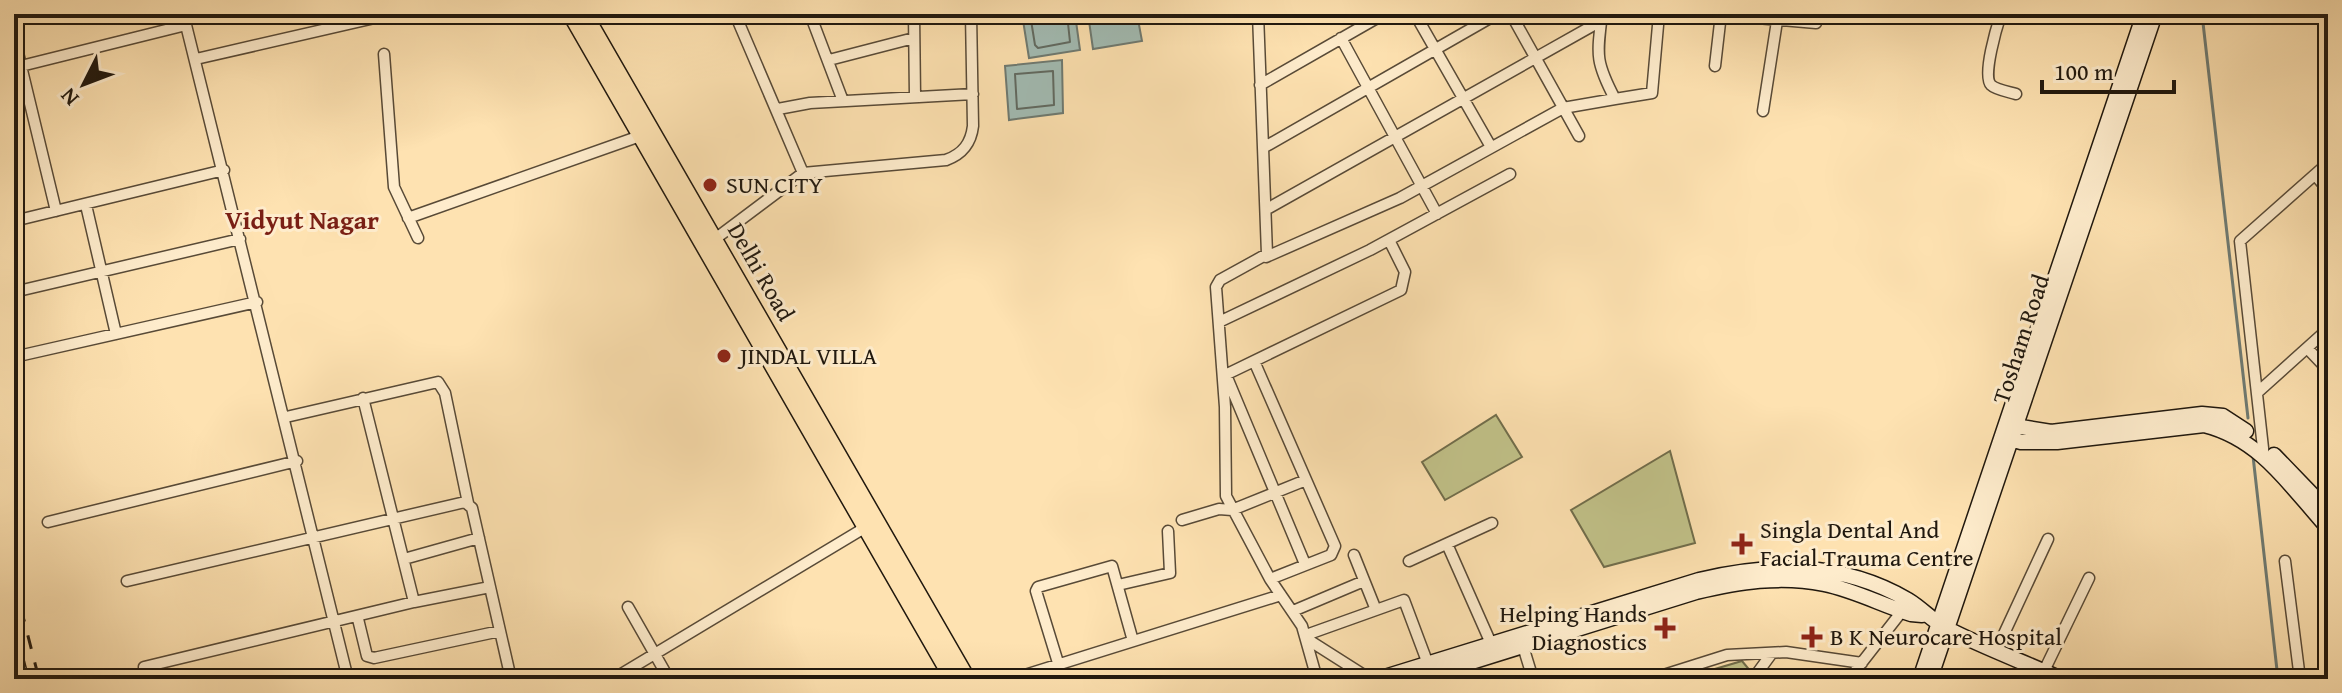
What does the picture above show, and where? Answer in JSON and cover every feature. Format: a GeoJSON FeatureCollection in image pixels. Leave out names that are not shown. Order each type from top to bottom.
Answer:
{"type":"FeatureCollection","features":[{"type":"Feature","properties":{"kind":"main road","name":"Delhi Road"},"geometry":{"type":"LineString","coordinates":[[571,14],[640,136],[709,243],[967,679]]}},
{"type":"Feature","properties":{"kind":"main road","name":"Delhi Road"},"geometry":{"type":"LineString","coordinates":[[584,14],[953,679]]}},
{"type":"Feature","properties":{"kind":"main road","name":"Tosham Road"},"geometry":{"type":"LineString","coordinates":[[2009,432],[2144,14]]}},
{"type":"Feature","properties":{"kind":"main road","name":"Tosham Road"},"geometry":{"type":"LineString","coordinates":[[1920,679],[1943,626],[2155,14]]}},
{"type":"Feature","properties":{"kind":"main road"},"geometry":{"type":"LineString","coordinates":[[2009,432],[2051,432],[2202,414],[2223,416],[2328,511]]}},
{"type":"Feature","properties":{"kind":"main road"},"geometry":{"type":"LineString","coordinates":[[2263,450],[2328,528]]}},
{"type":"Feature","properties":{"kind":"main road"},"geometry":{"type":"LineString","coordinates":[[1417,679],[1461,666],[1494,649],[1699,580],[1749,569],[1801,567],[1838,571],[1868,591],[2061,679]]}},
{"type":"Feature","properties":{"kind":"main road","name":"Tosham Road"},"geometry":{"type":"LineString","coordinates":[[1930,679],[1943,626]]}},
{"type":"Feature","properties":{"kind":"main road"},"geometry":{"type":"LineString","coordinates":[[14,651],[21,679]]}},
{"type":"Feature","properties":{"kind":"main road"},"geometry":{"type":"LineString","coordinates":[[1378,679],[1428,664],[1461,666]]}},
{"type":"Feature","properties":{"kind":"main road"},"geometry":{"type":"LineString","coordinates":[[2086,679],[2097,679]]}},
{"type":"Feature","properties":{"kind":"street"},"geometry":{"type":"LineString","coordinates":[[196,59],[392,14]]}},
{"type":"Feature","properties":{"kind":"street"},"geometry":{"type":"LineString","coordinates":[[735,14],[803,173]]}},
{"type":"Feature","properties":{"kind":"street"},"geometry":{"type":"LineString","coordinates":[[810,14],[843,101]]}},
{"type":"Feature","properties":{"kind":"street"},"geometry":{"type":"LineString","coordinates":[[914,14],[915,97]]}},
{"type":"Feature","properties":{"kind":"street"},"geometry":{"type":"LineString","coordinates":[[709,243],[803,173],[933,162],[958,156],[972,135],[971,14]]}},
{"type":"Feature","properties":{"kind":"street"},"geometry":{"type":"LineString","coordinates":[[1266,257],[1267,209],[1258,17],[1270,14]]}},
{"type":"Feature","properties":{"kind":"street"},"geometry":{"type":"LineString","coordinates":[[1260,85],[1384,14]]}},
{"type":"Feature","properties":{"kind":"street"},"geometry":{"type":"LineString","coordinates":[[1415,14],[1491,147]]}},
{"type":"Feature","properties":{"kind":"street"},"geometry":{"type":"LineString","coordinates":[[1263,148],[1497,14]]}},
{"type":"Feature","properties":{"kind":"street"},"geometry":{"type":"LineString","coordinates":[[1511,14],[1579,136]]}},
{"type":"Feature","properties":{"kind":"street"},"geometry":{"type":"LineString","coordinates":[[1317,679],[1306,637],[1232,510],[1225,487],[1225,376],[1218,283],[1266,257],[1422,186],[1563,108],[1652,93],[1659,14]]}},
{"type":"Feature","properties":{"kind":"street"},"geometry":{"type":"LineString","coordinates":[[2001,14],[1991,48],[1989,81],[2016,94]]}},
{"type":"Feature","properties":{"kind":"street"},"geometry":{"type":"LineString","coordinates":[[1715,66],[1721,15],[1816,23]]}},
{"type":"Feature","properties":{"kind":"street"},"geometry":{"type":"LineString","coordinates":[[1267,209],[1602,18]]}},
{"type":"Feature","properties":{"kind":"street"},"geometry":{"type":"LineString","coordinates":[[1602,18],[1596,42],[1599,64],[1615,99]]}},
{"type":"Feature","properties":{"kind":"street"},"geometry":{"type":"LineString","coordinates":[[18,67],[185,20],[297,461],[348,679]]}},
{"type":"Feature","properties":{"kind":"street"},"geometry":{"type":"LineString","coordinates":[[1763,111],[1777,21]]}},
{"type":"Feature","properties":{"kind":"street"},"geometry":{"type":"LineString","coordinates":[[14,35],[18,67],[56,211]]}},
{"type":"Feature","properties":{"kind":"street"},"geometry":{"type":"LineString","coordinates":[[829,60],[914,38]]}},
{"type":"Feature","properties":{"kind":"street"},"geometry":{"type":"LineString","coordinates":[[1341,38],[1437,214]]}},
{"type":"Feature","properties":{"kind":"street"},"geometry":{"type":"LineString","coordinates":[[384,54],[391,172],[396,195],[418,238]]}},
{"type":"Feature","properties":{"kind":"street"},"geometry":{"type":"LineString","coordinates":[[778,109],[843,101],[973,94]]}},
{"type":"Feature","properties":{"kind":"street"},"geometry":{"type":"LineString","coordinates":[[408,218],[640,136]]}},
{"type":"Feature","properties":{"kind":"street"},"geometry":{"type":"LineString","coordinates":[[2263,450],[2240,241],[2328,163]]}},
{"type":"Feature","properties":{"kind":"street"},"geometry":{"type":"LineString","coordinates":[[14,221],[224,170]]}},
{"type":"Feature","properties":{"kind":"street"},"geometry":{"type":"LineString","coordinates":[[1219,322],[1389,240],[1510,174]]}},
{"type":"Feature","properties":{"kind":"street"},"geometry":{"type":"LineString","coordinates":[[2315,175],[2328,190]]}},
{"type":"Feature","properties":{"kind":"street"},"geometry":{"type":"LineString","coordinates":[[86,205],[116,334]]}},
{"type":"Feature","properties":{"kind":"street"},"geometry":{"type":"LineString","coordinates":[[14,292],[240,239]]}},
{"type":"Feature","properties":{"kind":"street"},"geometry":{"type":"LineString","coordinates":[[1225,376],[1401,290],[1405,272],[1389,240]]}},
{"type":"Feature","properties":{"kind":"street"},"geometry":{"type":"LineString","coordinates":[[14,357],[257,302]]}},
{"type":"Feature","properties":{"kind":"street"},"geometry":{"type":"LineString","coordinates":[[2258,392],[2328,329]]}},
{"type":"Feature","properties":{"kind":"street"},"geometry":{"type":"LineString","coordinates":[[2307,348],[2328,370]]}},
{"type":"Feature","properties":{"kind":"street"},"geometry":{"type":"LineString","coordinates":[[1254,361],[1336,551],[1270,579]]}},
{"type":"Feature","properties":{"kind":"street"},"geometry":{"type":"LineString","coordinates":[[1225,376],[1305,564]]}},
{"type":"Feature","properties":{"kind":"street"},"geometry":{"type":"LineString","coordinates":[[286,417],[438,382],[445,393],[511,679]]}},
{"type":"Feature","properties":{"kind":"street"},"geometry":{"type":"LineString","coordinates":[[363,398],[414,602]]}},
{"type":"Feature","properties":{"kind":"street"},"geometry":{"type":"LineString","coordinates":[[48,522],[297,461]]}},
{"type":"Feature","properties":{"kind":"street"},"geometry":{"type":"LineString","coordinates":[[1182,520],[1219,509],[1232,510],[1306,480]]}},
{"type":"Feature","properties":{"kind":"street"},"geometry":{"type":"LineString","coordinates":[[127,581],[468,503]]}},
{"type":"Feature","properties":{"kind":"street"},"geometry":{"type":"LineString","coordinates":[[1409,561],[1492,523]]}},
{"type":"Feature","properties":{"kind":"street"},"geometry":{"type":"LineString","coordinates":[[613,679],[866,527]]}},
{"type":"Feature","properties":{"kind":"street"},"geometry":{"type":"LineString","coordinates":[[1118,585],[1170,573],[1168,531]]}},
{"type":"Feature","properties":{"kind":"street"},"geometry":{"type":"LineString","coordinates":[[404,559],[479,538]]}},
{"type":"Feature","properties":{"kind":"street"},"geometry":{"type":"LineString","coordinates":[[1996,651],[2048,539]]}},
{"type":"Feature","properties":{"kind":"street"},"geometry":{"type":"LineString","coordinates":[[1447,544],[1494,649]]}},
{"type":"Feature","properties":{"kind":"street"},"geometry":{"type":"LineString","coordinates":[[1354,555],[1376,610]]}},
{"type":"Feature","properties":{"kind":"street"},"geometry":{"type":"LineString","coordinates":[[2285,561],[2300,679]]}},
{"type":"Feature","properties":{"kind":"street"},"geometry":{"type":"LineString","coordinates":[[1063,679],[1037,588],[1110,565],[1133,641]]}},
{"type":"Feature","properties":{"kind":"street"},"geometry":{"type":"LineString","coordinates":[[2044,671],[2089,578]]}},
{"type":"Feature","properties":{"kind":"street"},"geometry":{"type":"LineString","coordinates":[[1293,611],[1364,581]]}},
{"type":"Feature","properties":{"kind":"street"},"geometry":{"type":"LineString","coordinates":[[144,667],[358,619],[414,602],[490,587]]}},
{"type":"Feature","properties":{"kind":"street"},"geometry":{"type":"LineString","coordinates":[[1014,679],[1281,595]]}},
{"type":"Feature","properties":{"kind":"street"},"geometry":{"type":"LineString","coordinates":[[1306,637],[1405,600],[1428,664]]}},
{"type":"Feature","properties":{"kind":"street"},"geometry":{"type":"LineString","coordinates":[[1849,679],[1906,606]]}},
{"type":"Feature","properties":{"kind":"street"},"geometry":{"type":"LineString","coordinates":[[628,607],[669,679]]}},
{"type":"Feature","properties":{"kind":"street"},"geometry":{"type":"LineString","coordinates":[[358,619],[367,656],[374,658],[500,631]]}},
{"type":"Feature","properties":{"kind":"street"},"geometry":{"type":"LineString","coordinates":[[1306,637],[1370,679]]}},
{"type":"Feature","properties":{"kind":"street"},"geometry":{"type":"LineString","coordinates":[[1521,641],[1533,679]]}},
{"type":"Feature","properties":{"kind":"street"},"geometry":{"type":"LineString","coordinates":[[1651,679],[1727,655],[1772,653],[1862,663]]}},
{"type":"Feature","properties":{"kind":"street"},"geometry":{"type":"LineString","coordinates":[[1753,679],[1772,653]]}},
{"type":"Feature","properties":{"kind":"green space"},"geometry":{"type":"Polygon","coordinates":[[[1496,415],[1522,457],[1445,500],[1422,462],[1496,415]]]}},
{"type":"Feature","properties":{"kind":"green space"},"geometry":{"type":"Polygon","coordinates":[[[1670,451],[1695,543],[1604,567],[1571,510],[1670,451]]]}},
{"type":"Feature","properties":{"kind":"green space"},"geometry":{"type":"Polygon","coordinates":[[[1742,661],[1752,673],[1747,679],[1681,679],[1742,661]]]}},
{"type":"Feature","properties":{"kind":"water"},"geometry":{"type":"Polygon","coordinates":[[[1022,14],[1075,14],[1080,50],[1029,58],[1022,14]]]}},
{"type":"Feature","properties":{"kind":"water"},"geometry":{"type":"Polygon","coordinates":[[[1088,14],[1137,14],[1142,41],[1093,49],[1088,14]]]}},
{"type":"Feature","properties":{"kind":"water"},"geometry":{"type":"Polygon","coordinates":[[[1062,60],[1063,113],[1009,120],[1005,66],[1062,60]]]}},
{"type":"Feature","properties":{"kind":"waterway"},"geometry":{"type":"LineString","coordinates":[[2202,14],[2248,418]]}},
{"type":"Feature","properties":{"kind":"waterway"},"geometry":{"type":"LineString","coordinates":[[2253,456],[2278,679]]}},
{"type":"Feature","properties":{"kind":"railway"},"geometry":{"type":"LineString","coordinates":[[14,581],[39,679]]}},
{"type":"Feature","properties":{"kind":"place","name":"SUN CITY"},"geometry":{"type":"Point","coordinates":[710,185]}},
{"type":"Feature","properties":{"kind":"place","name":"JINDAL VILLA"},"geometry":{"type":"Point","coordinates":[724,356]}},
{"type":"Feature","properties":{"kind":"place","name":"Singla Dental And Facial Trauma Centre"},"geometry":{"type":"Point","coordinates":[1742,544]}},
{"type":"Feature","properties":{"kind":"place","name":"Helping Hands Diagnostics"},"geometry":{"type":"Point","coordinates":[1665,628]}},
{"type":"Feature","properties":{"kind":"place","name":"B K Neurocare Hospital"},"geometry":{"type":"Point","coordinates":[1812,637]}},
{"type":"Feature","properties":{"kind":"district","name":"Vidyut Nagar"},"geometry":{"type":"Point","coordinates":[302,220]}}]}
